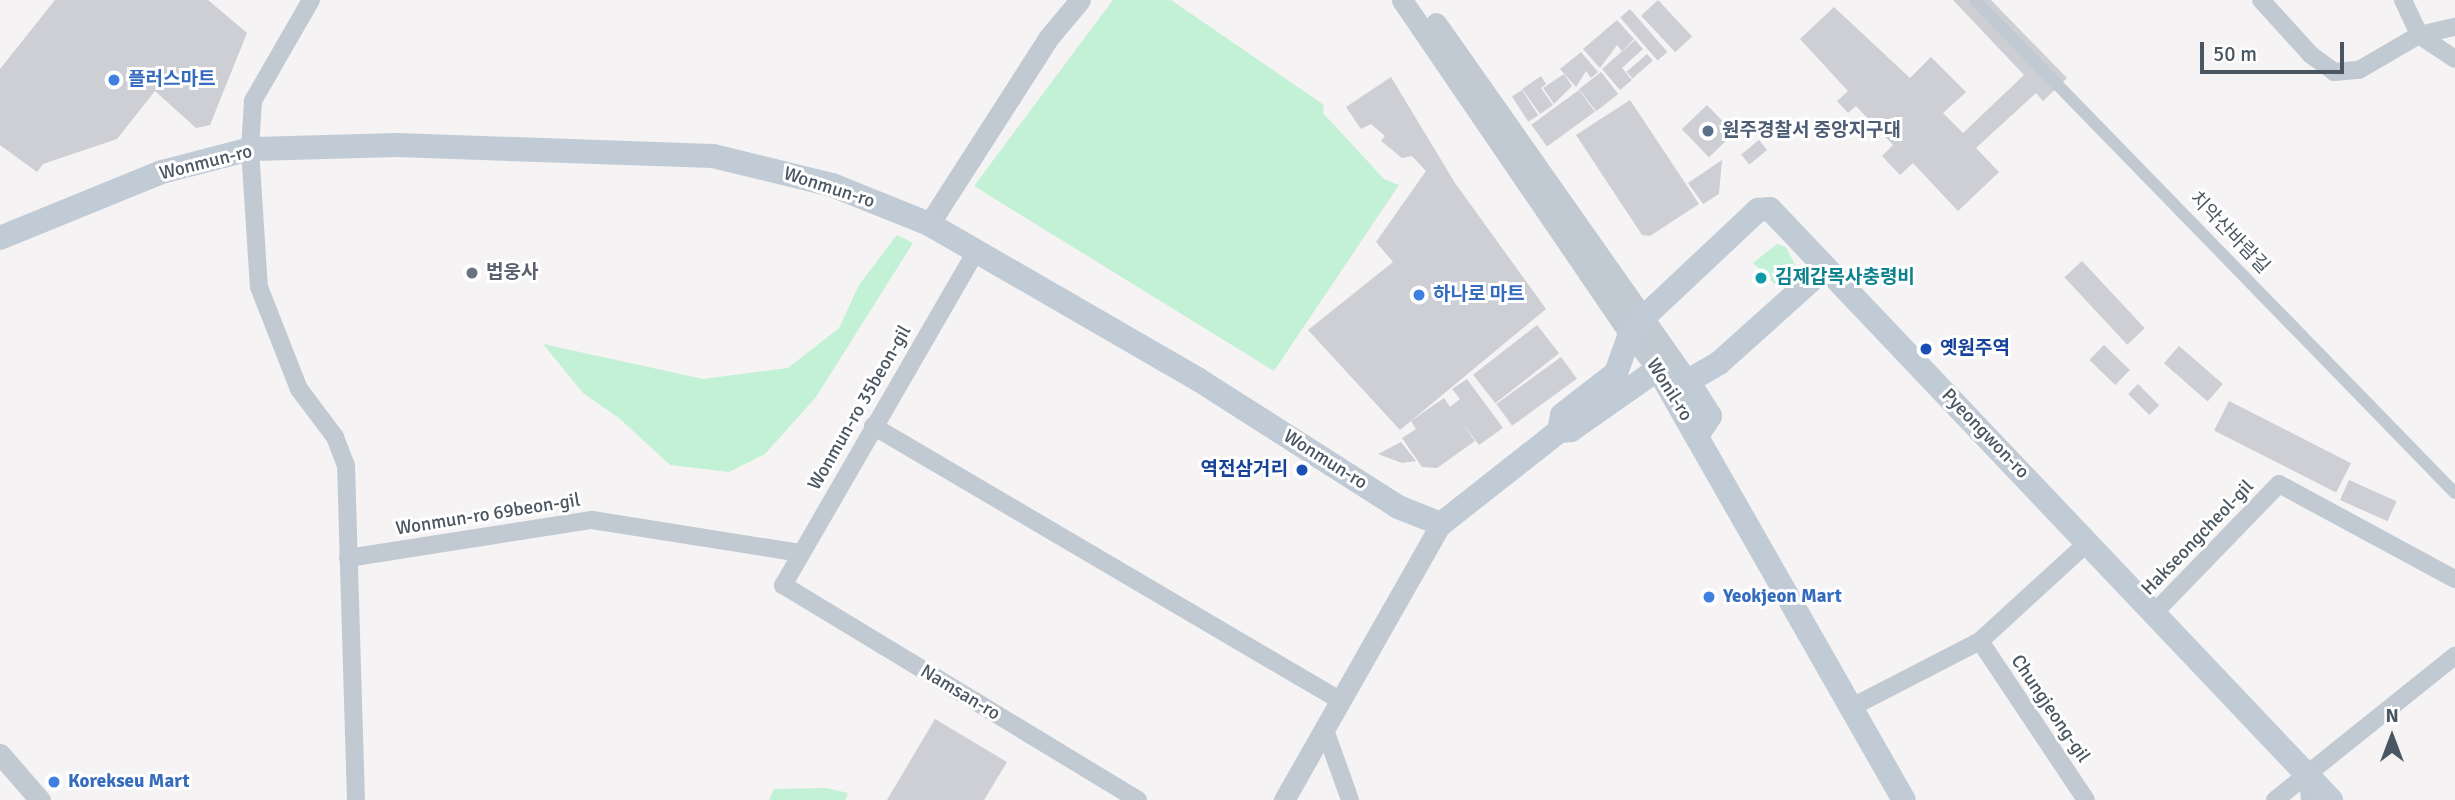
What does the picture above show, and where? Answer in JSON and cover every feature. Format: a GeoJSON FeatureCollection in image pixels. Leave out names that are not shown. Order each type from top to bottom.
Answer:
{"type":"FeatureCollection","features":[{"type":"Feature","properties":{"kind":"main road","name":"Wonmun-ro"},"geometry":{"type":"LineString","coordinates":[[0,238],[162,172],[250,149],[397,145],[713,156],[832,185],[929,224],[1199,380],[1398,507],[1441,524]]}},
{"type":"Feature","properties":{"kind":"main road","name":"Pyeongwon-ro"},"geometry":{"type":"LineString","coordinates":[[1636,326],[1764,208],[1770,209],[2089,541],[2309,789],[2331,800]]}},
{"type":"Feature","properties":{"kind":"main road"},"geometry":{"type":"LineString","coordinates":[[1697,436],[1710,416],[1688,382],[1719,363],[1825,268]]}},
{"type":"Feature","properties":{"kind":"main road"},"geometry":{"type":"LineString","coordinates":[[1559,431],[1562,415],[1616,373],[1636,326]]}},
{"type":"Feature","properties":{"kind":"main road"},"geometry":{"type":"LineString","coordinates":[[1441,524],[1559,431],[1572,430],[1658,369]]}},
{"type":"Feature","properties":{"kind":"main road","name":"Wonil-ro"},"geometry":{"type":"LineString","coordinates":[[1658,369],[1904,800]]}},
{"type":"Feature","properties":{"kind":"street"},"geometry":{"type":"LineString","coordinates":[[311,0],[253,101],[250,149],[259,287],[299,390],[335,437],[346,465],[356,800]]}},
{"type":"Feature","properties":{"kind":"street"},"geometry":{"type":"LineString","coordinates":[[929,224],[1049,37],[1080,0]]}},
{"type":"Feature","properties":{"kind":"street","name":"Wonil-ro"},"geometry":{"type":"LineString","coordinates":[[1402,0],[1636,326],[1658,369]]}},
{"type":"Feature","properties":{"kind":"street"},"geometry":{"type":"LineString","coordinates":[[1420,0],[1608,271],[1636,326],[1688,382]]}},
{"type":"Feature","properties":{"kind":"street","name":"치악산바람길"},"geometry":{"type":"LineString","coordinates":[[1975,0],[2455,493]]}},
{"type":"Feature","properties":{"kind":"street"},"geometry":{"type":"LineString","coordinates":[[2261,0],[2311,55],[2334,72],[2358,70],[2419,35],[2455,27]]}},
{"type":"Feature","properties":{"kind":"street"},"geometry":{"type":"LineString","coordinates":[[2403,0],[2419,35],[2455,59]]}},
{"type":"Feature","properties":{"kind":"street","name":"Wonmun-ro 35beon-gil"},"geometry":{"type":"LineString","coordinates":[[783,585],[975,253]]}},
{"type":"Feature","properties":{"kind":"street"},"geometry":{"type":"LineString","coordinates":[[1658,369],[1688,382]]}},
{"type":"Feature","properties":{"kind":"street"},"geometry":{"type":"LineString","coordinates":[[873,426],[1341,701]]}},
{"type":"Feature","properties":{"kind":"street","name":"Hakseongcheol-gil"},"geometry":{"type":"LineString","coordinates":[[2153,614],[2279,484],[2455,579]]}},
{"type":"Feature","properties":{"kind":"street","name":"Wonmun-ro 69beon-gil"},"geometry":{"type":"LineString","coordinates":[[348,558],[592,520],[800,553]]}},
{"type":"Feature","properties":{"kind":"street"},"geometry":{"type":"LineString","coordinates":[[1284,800],[1441,524]]}},
{"type":"Feature","properties":{"kind":"street"},"geometry":{"type":"LineString","coordinates":[[1852,707],[1980,641],[2089,541]]}},
{"type":"Feature","properties":{"kind":"street","name":"Namsan-ro"},"geometry":{"type":"LineString","coordinates":[[783,585],[1138,800]]}},
{"type":"Feature","properties":{"kind":"street","name":"Chungjeong-gil"},"geometry":{"type":"LineString","coordinates":[[1980,641],[2086,800]]}},
{"type":"Feature","properties":{"kind":"street"},"geometry":{"type":"LineString","coordinates":[[2276,800],[2309,789],[2455,656]]}},
{"type":"Feature","properties":{"kind":"street"},"geometry":{"type":"LineString","coordinates":[[1325,730],[1350,800]]}},
{"type":"Feature","properties":{"kind":"street"},"geometry":{"type":"LineString","coordinates":[[0,754],[40,800]]}},
{"type":"Feature","properties":{"kind":"green space"},"geometry":{"type":"Polygon","coordinates":[[[1113,0],[1171,0],[1324,105],[1323,113],[1384,179],[1399,185],[1274,371],[974,186],[1113,0]]]}},
{"type":"Feature","properties":{"kind":"green space"},"geometry":{"type":"Polygon","coordinates":[[[897,235],[913,243],[816,397],[765,454],[729,472],[670,465],[619,418],[583,393],[543,344],[703,379],[788,368],[839,328],[859,285],[897,235]]]}},
{"type":"Feature","properties":{"kind":"green space"},"geometry":{"type":"Polygon","coordinates":[[[1777,244],[1786,247],[1795,265],[1775,284],[1753,263],[1777,244]]]}},
{"type":"Feature","properties":{"kind":"green space"},"geometry":{"type":"Polygon","coordinates":[[[826,788],[848,793],[845,800],[769,800],[774,789],[826,788]]]}},
{"type":"Feature","properties":{"kind":"building","name":"플러스마트"},"geometry":{"type":"Polygon","coordinates":[[[55,0],[208,0],[247,33],[210,125],[196,128],[155,91],[117,139],[43,164],[37,172],[0,145],[0,69],[55,0]]]}},
{"type":"Feature","properties":{"kind":"building"},"geometry":{"type":"Polygon","coordinates":[[[1658,0],[1692,37],[1675,52],[1641,16],[1658,0]]]}},
{"type":"Feature","properties":{"kind":"building"},"geometry":{"type":"Polygon","coordinates":[[[1953,0],[1991,0],[2067,78],[2043,101],[2036,93],[1976,148],[1999,172],[1958,211],[1913,163],[1900,175],[1882,156],[1893,145],[1856,106],[1848,113],[1837,101],[1848,91],[1800,39],[1834,7],[1910,78],[1931,57],[1966,92],[1943,113],[1963,133],[2024,75],[1953,0]]]}},
{"type":"Feature","properties":{"kind":"building"},"geometry":{"type":"Polygon","coordinates":[[[1630,9],[1667,52],[1658,61],[1620,18],[1630,9]]]}},
{"type":"Feature","properties":{"kind":"building"},"geometry":{"type":"Polygon","coordinates":[[[1617,20],[1634,39],[1622,51],[1617,45],[1600,68],[1583,49],[1617,20]]]}},
{"type":"Feature","properties":{"kind":"building"},"geometry":{"type":"Polygon","coordinates":[[[1635,40],[1643,49],[1622,68],[1632,80],[1620,90],[1602,69],[1635,40]]]}},
{"type":"Feature","properties":{"kind":"building"},"geometry":{"type":"Polygon","coordinates":[[[1581,52],[1598,72],[1591,78],[1586,71],[1576,87],[1560,69],[1581,52]]]}},
{"type":"Feature","properties":{"kind":"building"},"geometry":{"type":"Polygon","coordinates":[[[1647,54],[1653,61],[1633,79],[1627,72],[1647,54]]]}},
{"type":"Feature","properties":{"kind":"building"},"geometry":{"type":"Polygon","coordinates":[[[1601,72],[1618,94],[1596,111],[1579,89],[1601,72]]]}},
{"type":"Feature","properties":{"kind":"building"},"geometry":{"type":"Polygon","coordinates":[[[1564,74],[1572,86],[1554,104],[1543,88],[1564,74]]]}},
{"type":"Feature","properties":{"kind":"building"},"geometry":{"type":"Polygon","coordinates":[[[1541,76],[1546,84],[1541,88],[1553,105],[1540,114],[1522,89],[1541,76]]]}},
{"type":"Feature","properties":{"kind":"building"},"geometry":{"type":"Polygon","coordinates":[[[1391,77],[1455,183],[1546,309],[1400,430],[1308,330],[1393,262],[1376,242],[1426,171],[1412,156],[1402,158],[1381,141],[1385,136],[1371,124],[1361,129],[1346,107],[1391,77]]]}},
{"type":"Feature","properties":{"kind":"building"},"geometry":{"type":"Polygon","coordinates":[[[1522,90],[1538,115],[1528,122],[1512,97],[1522,90]]]}},
{"type":"Feature","properties":{"kind":"building"},"geometry":{"type":"Polygon","coordinates":[[[1579,90],[1595,112],[1547,147],[1531,125],[1579,90]]]}},
{"type":"Feature","properties":{"kind":"building"},"geometry":{"type":"Polygon","coordinates":[[[1630,100],[1699,204],[1650,236],[1642,235],[1576,135],[1630,100]]]}},
{"type":"Feature","properties":{"kind":"building","name":"원주경찰서 중앙지구대"},"geometry":{"type":"Polygon","coordinates":[[[1707,105],[1734,133],[1709,157],[1682,129],[1707,105]]]}},
{"type":"Feature","properties":{"kind":"building"},"geometry":{"type":"Polygon","coordinates":[[[1759,140],[1767,150],[1749,165],[1741,154],[1759,140]]]}},
{"type":"Feature","properties":{"kind":"building"},"geometry":{"type":"Polygon","coordinates":[[[1722,160],[1719,194],[1703,204],[1688,183],[1722,160]]]}},
{"type":"Feature","properties":{"kind":"building"},"geometry":{"type":"Polygon","coordinates":[[[2082,261],[2145,328],[2127,345],[2064,277],[2082,261]]]}},
{"type":"Feature","properties":{"kind":"building"},"geometry":{"type":"Polygon","coordinates":[[[1537,325],[1559,353],[1495,403],[1473,375],[1537,325]]]}},
{"type":"Feature","properties":{"kind":"building"},"geometry":{"type":"Polygon","coordinates":[[[2104,345],[2130,370],[2115,385],[2089,360],[2104,345]]]}},
{"type":"Feature","properties":{"kind":"building"},"geometry":{"type":"Polygon","coordinates":[[[2179,346],[2223,384],[2208,401],[2164,363],[2179,346]]]}},
{"type":"Feature","properties":{"kind":"building"},"geometry":{"type":"Polygon","coordinates":[[[1561,357],[1577,379],[1512,426],[1496,404],[1561,357]]]}},
{"type":"Feature","properties":{"kind":"building"},"geometry":{"type":"Polygon","coordinates":[[[1467,379],[1503,428],[1479,445],[1458,417],[1475,441],[1437,468],[1422,467],[1402,438],[1416,429],[1411,421],[1444,398],[1450,407],[1460,399],[1452,389],[1467,379]]]}},
{"type":"Feature","properties":{"kind":"building"},"geometry":{"type":"Polygon","coordinates":[[[2138,384],[2159,405],[2149,415],[2128,394],[2138,384]]]}},
{"type":"Feature","properties":{"kind":"building"},"geometry":{"type":"Polygon","coordinates":[[[2229,401],[2351,463],[2336,493],[2214,430],[2229,401]]]}},
{"type":"Feature","properties":{"kind":"building"},"geometry":{"type":"Polygon","coordinates":[[[1401,442],[1416,461],[1402,463],[1378,454],[1401,442]]]}},
{"type":"Feature","properties":{"kind":"building"},"geometry":{"type":"Polygon","coordinates":[[[2349,480],[2397,501],[2388,521],[2340,500],[2349,480]]]}},
{"type":"Feature","properties":{"kind":"building"},"geometry":{"type":"Polygon","coordinates":[[[935,719],[1007,762],[984,800],[887,800],[935,719]]]}},
{"type":"Feature","properties":{"kind":"place","name":"플러스마트"},"geometry":{"type":"Point","coordinates":[114,80]}},
{"type":"Feature","properties":{"kind":"place","name":"원주경찰서 중앙지구대"},"geometry":{"type":"Point","coordinates":[1708,131]}},
{"type":"Feature","properties":{"kind":"place","name":"법웅사"},"geometry":{"type":"Point","coordinates":[472,273]}},
{"type":"Feature","properties":{"kind":"place","name":"김제갑목사충령비"},"geometry":{"type":"Point","coordinates":[1761,278]}},
{"type":"Feature","properties":{"kind":"place","name":"하나로 마트"},"geometry":{"type":"Point","coordinates":[1419,295]}},
{"type":"Feature","properties":{"kind":"place","name":"옛원주역"},"geometry":{"type":"Point","coordinates":[1926,349]}},
{"type":"Feature","properties":{"kind":"place","name":"역전삼거리"},"geometry":{"type":"Point","coordinates":[1302,470]}},
{"type":"Feature","properties":{"kind":"place","name":"Yeokjeon Mart"},"geometry":{"type":"Point","coordinates":[1709,597]}},
{"type":"Feature","properties":{"kind":"place","name":"Korekseu Mart"},"geometry":{"type":"Point","coordinates":[54,782]}}]}
